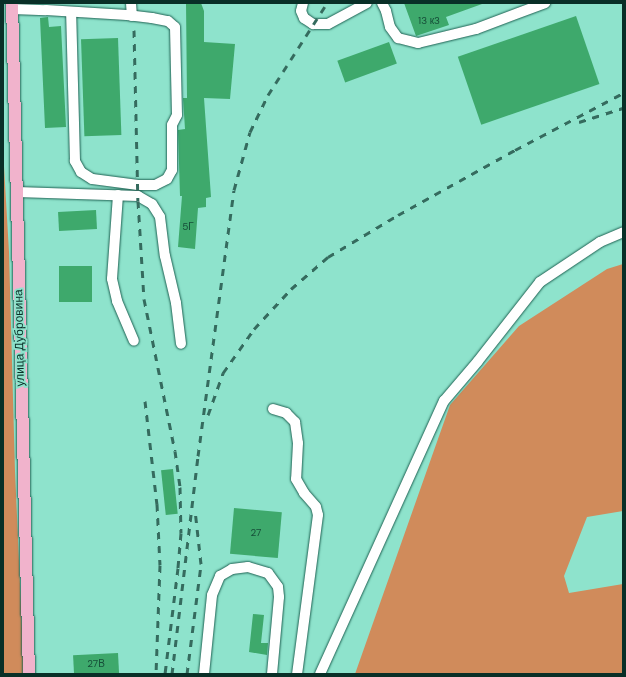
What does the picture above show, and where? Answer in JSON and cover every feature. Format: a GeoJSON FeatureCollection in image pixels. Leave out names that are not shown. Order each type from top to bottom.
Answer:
{"type":"FeatureCollection","features":[{"type":"Feature","properties":{"kind":"main road","name":"улица Дубровина"},"geometry":{"type":"LineString","coordinates":[[12,6],[29,674]]}},
{"type":"Feature","properties":{"kind":"street"},"geometry":{"type":"LineString","coordinates":[[131,3],[132,16]]}},
{"type":"Feature","properties":{"kind":"street"},"geometry":{"type":"LineString","coordinates":[[303,3],[302,11],[304,18],[313,24],[328,24],[367,3]]}},
{"type":"Feature","properties":{"kind":"street"},"geometry":{"type":"LineString","coordinates":[[382,3],[386,11],[390,27],[398,38],[418,43],[476,29],[545,3]]}},
{"type":"Feature","properties":{"kind":"street"},"geometry":{"type":"LineString","coordinates":[[12,6],[132,16],[168,21],[175,27],[177,115],[172,125],[172,170],[167,179],[155,185],[138,185],[92,179],[81,172],[75,161],[71,12]]}},
{"type":"Feature","properties":{"kind":"street"},"geometry":{"type":"LineString","coordinates":[[17,192],[138,196],[152,204],[160,217],[166,256],[176,303],[180,344]]}},
{"type":"Feature","properties":{"kind":"street"},"geometry":{"type":"LineString","coordinates":[[118,195],[112,279],[117,301],[134,341]]}},
{"type":"Feature","properties":{"kind":"street"},"geometry":{"type":"LineString","coordinates":[[320,674],[444,401],[478,361],[540,282],[600,242],[623,232]]}},
{"type":"Feature","properties":{"kind":"street"},"geometry":{"type":"LineString","coordinates":[[273,409],[286,413],[295,422],[298,443],[296,479],[304,494],[316,507],[318,515],[297,674]]}},
{"type":"Feature","properties":{"kind":"street"},"geometry":{"type":"LineString","coordinates":[[204,674],[212,595],[220,576],[232,569],[248,567],[268,573],[278,587],[279,597],[272,674]]}},
{"type":"Feature","properties":{"kind":"shaded area"},"geometry":{"type":"Polygon","coordinates":[[[3,149],[9,252],[15,471],[24,674],[3,674],[3,149]]]}},
{"type":"Feature","properties":{"kind":"shaded area"},"geometry":{"type":"Polygon","coordinates":[[[623,264],[623,511],[587,517],[564,576],[569,593],[623,584],[623,674],[355,674],[450,405],[519,326],[607,269],[623,264]]]}},
{"type":"Feature","properties":{"kind":"building"},"geometry":{"type":"Polygon","coordinates":[[[186,3],[201,3],[204,11],[204,42],[235,44],[230,99],[204,98],[211,197],[206,198],[206,207],[198,208],[195,249],[178,247],[182,196],[180,196],[178,130],[185,129],[183,98],[187,98],[186,3]]]}},
{"type":"Feature","properties":{"kind":"building"},"geometry":{"type":"Polygon","coordinates":[[[404,3],[482,4],[446,17],[449,25],[416,36],[404,3]]]}},
{"type":"Feature","properties":{"kind":"building"},"geometry":{"type":"Polygon","coordinates":[[[576,16],[599,84],[481,125],[458,57],[576,16]]]}},
{"type":"Feature","properties":{"kind":"building"},"geometry":{"type":"Polygon","coordinates":[[[48,17],[49,27],[61,26],[66,127],[45,128],[40,18],[48,17]]]}},
{"type":"Feature","properties":{"kind":"building"},"geometry":{"type":"Polygon","coordinates":[[[118,38],[121,135],[84,136],[81,39],[118,38]]]}},
{"type":"Feature","properties":{"kind":"building"},"geometry":{"type":"Polygon","coordinates":[[[389,42],[397,64],[345,82],[337,61],[389,42]]]}},
{"type":"Feature","properties":{"kind":"building"},"geometry":{"type":"Polygon","coordinates":[[[96,210],[97,229],[59,231],[58,212],[96,210]]]}},
{"type":"Feature","properties":{"kind":"building"},"geometry":{"type":"Polygon","coordinates":[[[59,266],[92,266],[92,302],[59,302],[59,266]]]}},
{"type":"Feature","properties":{"kind":"building"},"geometry":{"type":"Polygon","coordinates":[[[173,469],[178,514],[166,515],[161,470],[173,469]]]}},
{"type":"Feature","properties":{"kind":"building"},"geometry":{"type":"Polygon","coordinates":[[[234,508],[282,512],[278,558],[230,554],[234,508]]]}},
{"type":"Feature","properties":{"kind":"building"},"geometry":{"type":"Polygon","coordinates":[[[253,614],[264,615],[261,643],[268,643],[267,655],[249,652],[253,614]]]}},
{"type":"Feature","properties":{"kind":"building"},"geometry":{"type":"Polygon","coordinates":[[[118,653],[119,674],[74,674],[73,655],[118,653]]]}},
{"type":"Feature","properties":{"kind":"railway"},"geometry":{"type":"LineString","coordinates":[[172,674],[198,456],[234,190],[250,132],[268,95],[327,3]]}},
{"type":"Feature","properties":{"kind":"railway"},"geometry":{"type":"LineString","coordinates":[[134,30],[138,201],[144,299],[175,451],[180,487],[181,533],[165,674]]}},
{"type":"Feature","properties":{"kind":"railway"},"geometry":{"type":"LineString","coordinates":[[208,415],[223,373],[254,329],[291,289],[328,257],[398,215],[515,150],[623,93]]}},
{"type":"Feature","properties":{"kind":"railway"},"geometry":{"type":"LineString","coordinates":[[579,122],[623,108]]}},
{"type":"Feature","properties":{"kind":"railway"},"geometry":{"type":"LineString","coordinates":[[145,401],[157,504],[160,565],[156,674]]}},
{"type":"Feature","properties":{"kind":"railway"},"geometry":{"type":"LineString","coordinates":[[187,674],[201,564],[195,510]]}}]}
